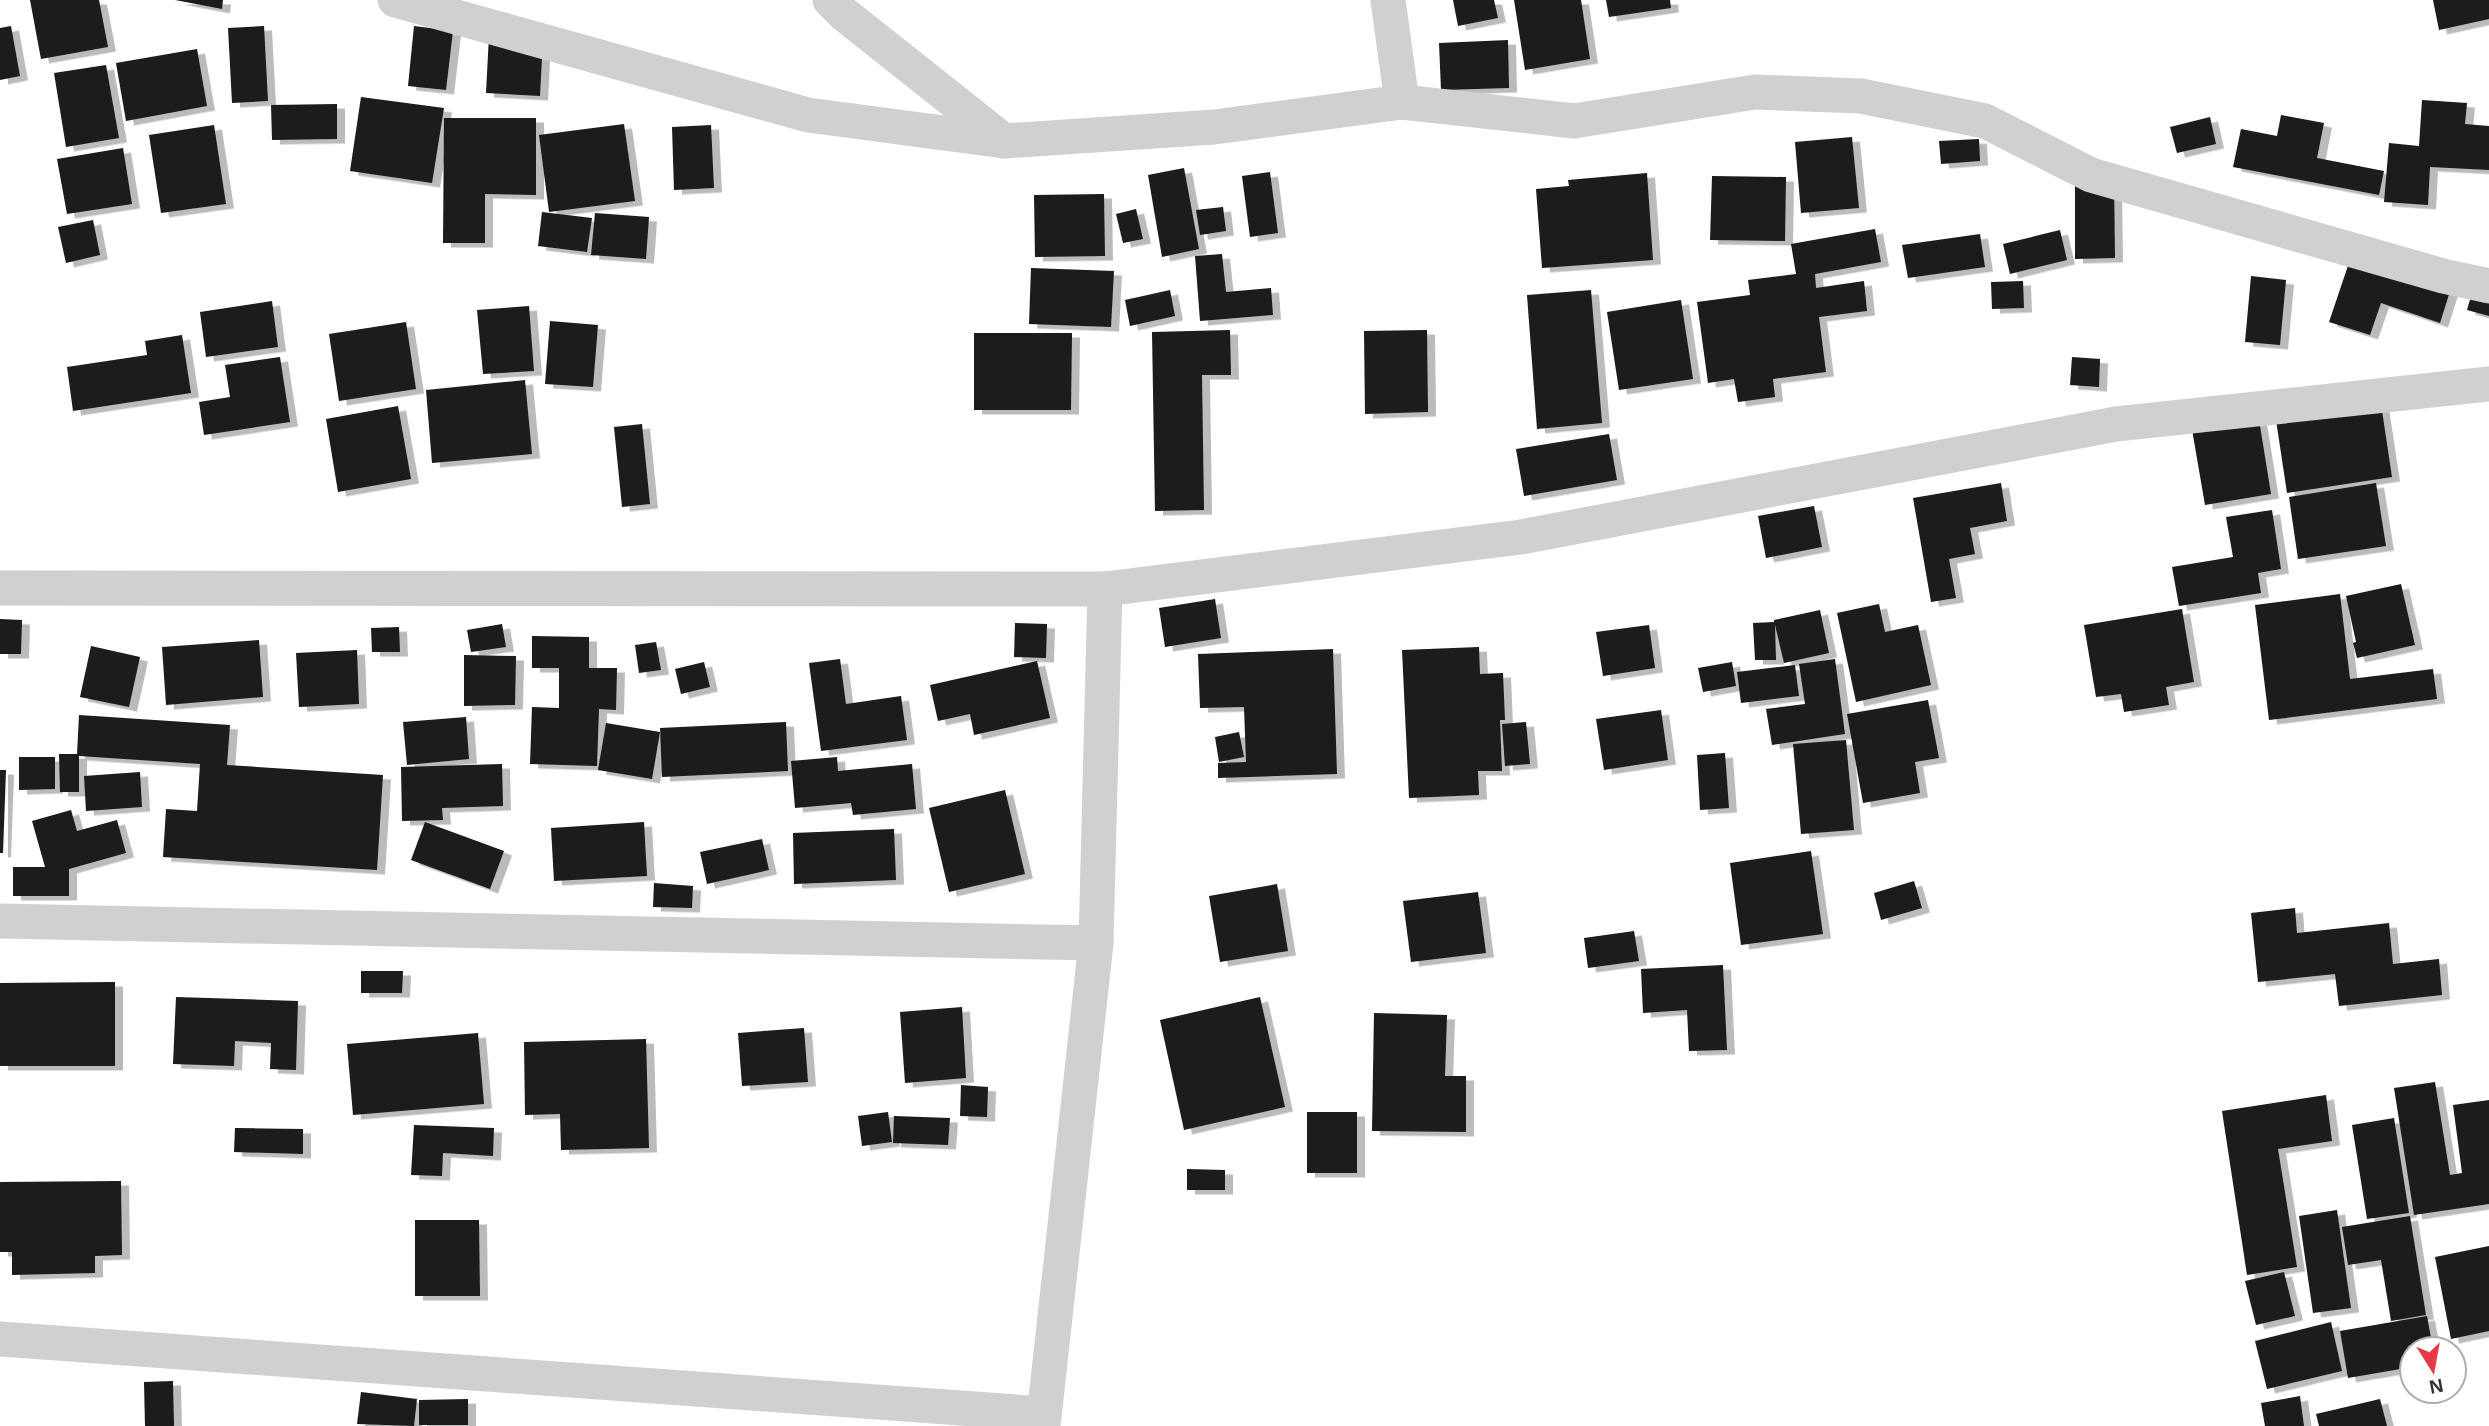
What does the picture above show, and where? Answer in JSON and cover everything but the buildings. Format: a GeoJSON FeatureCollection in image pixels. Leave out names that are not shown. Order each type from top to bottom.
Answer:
{"type":"FeatureCollection","features":[{"type":"Feature","properties":{"kind":"street"},"geometry":{"type":"LineString","coordinates":[[395,0],[808,115],[1004,141],[1214,127],[1402,102],[1574,121],[1755,92],[1861,96],[1985,121],[2091,175],[2443,276],[2489,286]]}},
{"type":"Feature","properties":{"kind":"street"},"geometry":{"type":"LineString","coordinates":[[830,0],[1004,141]]}},
{"type":"Feature","properties":{"kind":"street"},"geometry":{"type":"LineString","coordinates":[[1388,0],[1402,102]]}},
{"type":"Feature","properties":{"kind":"street"},"geometry":{"type":"LineString","coordinates":[[0,588],[1105,589],[1521,537],[2116,424],[2489,384]]}},
{"type":"Feature","properties":{"kind":"street"},"geometry":{"type":"LineString","coordinates":[[0,1339],[1043,1420],[1096,943],[1105,589]]}},
{"type":"Feature","properties":{"kind":"street"},"geometry":{"type":"LineString","coordinates":[[0,920],[1096,943]]}}]}
